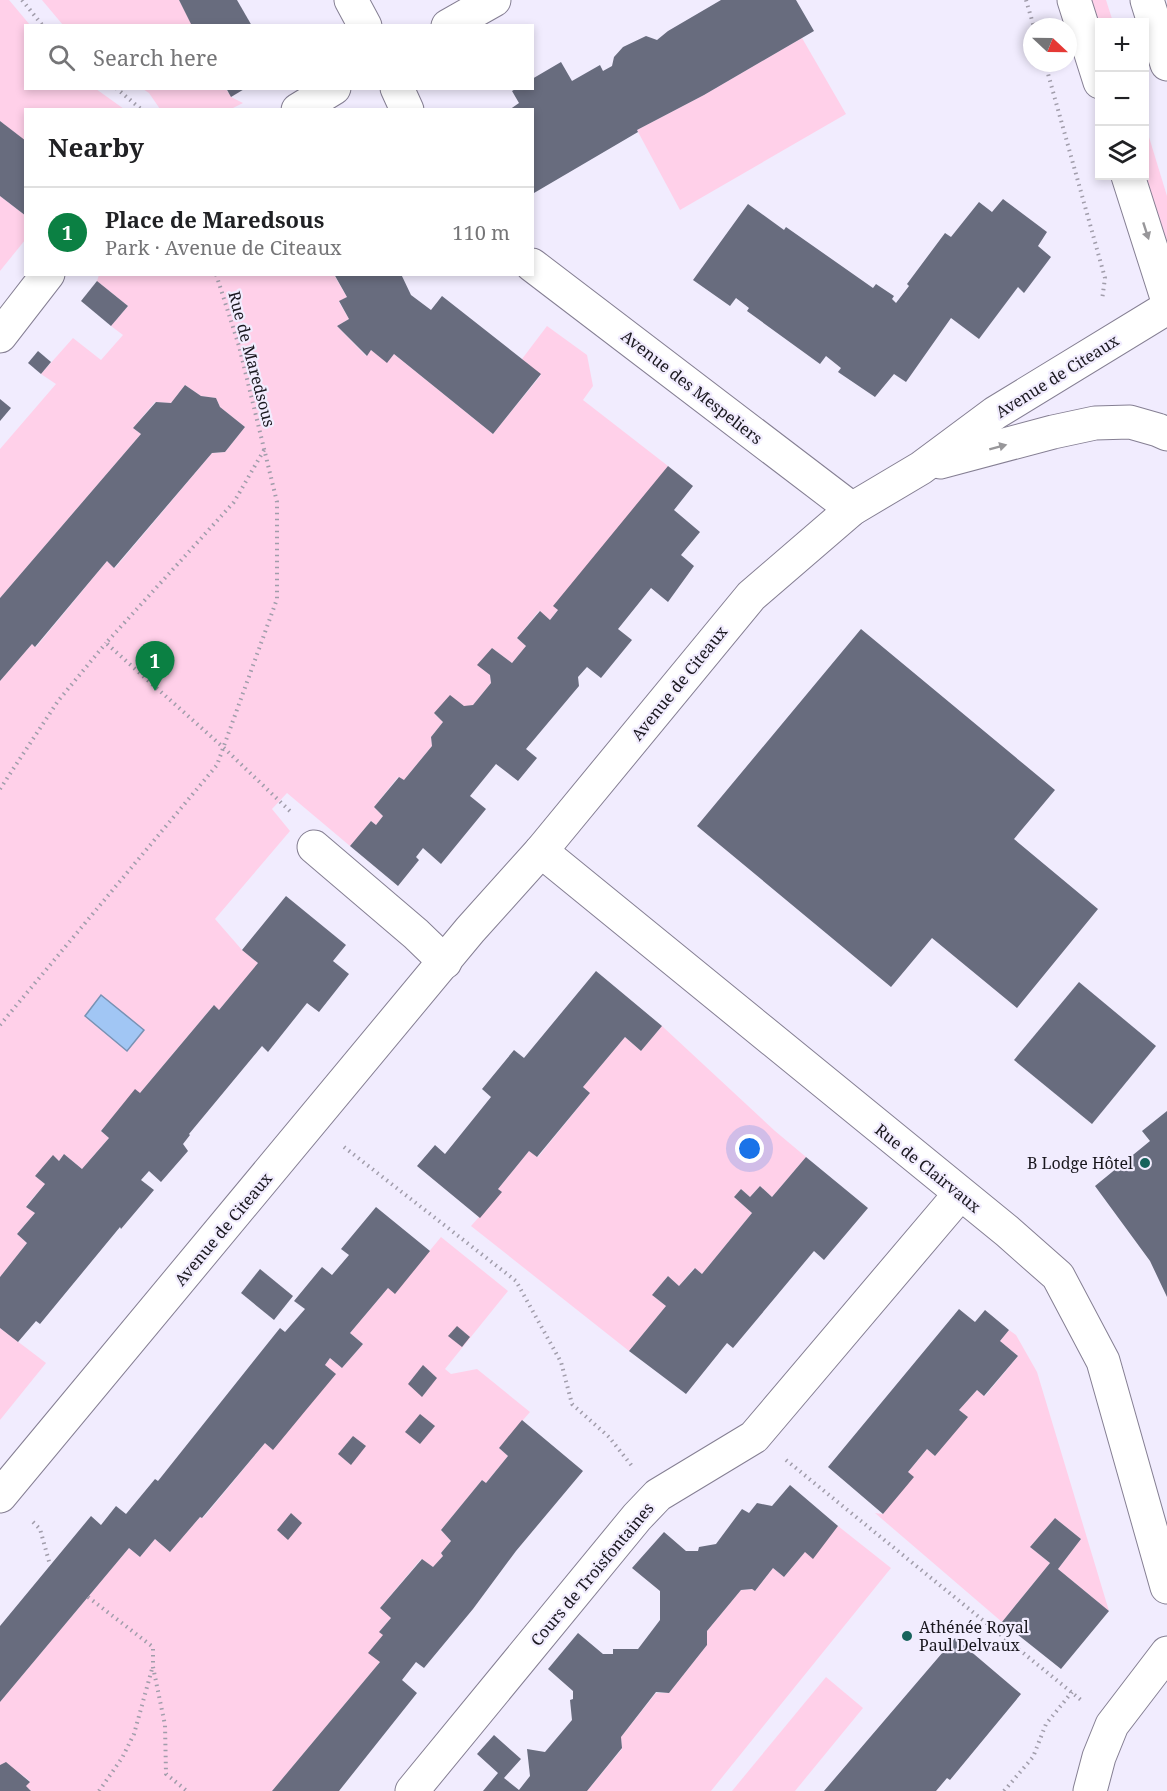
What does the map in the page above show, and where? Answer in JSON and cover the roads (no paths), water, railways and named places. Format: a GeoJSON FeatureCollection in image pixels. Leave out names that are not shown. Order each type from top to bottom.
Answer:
{"type":"FeatureCollection","features":[{"type":"Feature","properties":{"kind":"street"},"geometry":{"type":"LineString","coordinates":[[351,0],[364,24]]}},
{"type":"Feature","properties":{"kind":"street"},"geometry":{"type":"LineString","coordinates":[[452,24],[494,0]]}},
{"type":"Feature","properties":{"kind":"street"},"geometry":{"type":"LineString","coordinates":[[1074,0],[1097,72]]}},
{"type":"Feature","properties":{"kind":"street"},"geometry":{"type":"LineString","coordinates":[[1147,0],[1167,64]]}},
{"type":"Feature","properties":{"kind":"street"},"geometry":{"type":"LineString","coordinates":[[301,108],[331,90]]}},
{"type":"Feature","properties":{"kind":"street"},"geometry":{"type":"LineString","coordinates":[[398,90],[406,108]]}},
{"type":"Feature","properties":{"kind":"street"},"geometry":{"type":"LineString","coordinates":[[1129,180],[1167,298]]}},
{"type":"Feature","properties":{"kind":"street","name":"Avenue des Mespeliers"},"geometry":{"type":"LineString","coordinates":[[534,267],[852,509]]}},
{"type":"Feature","properties":{"kind":"street"},"geometry":{"type":"LineString","coordinates":[[0,336],[46,276]]}},
{"type":"Feature","properties":{"kind":"street","name":"Avenue de Citeaux"},"geometry":{"type":"LineString","coordinates":[[1,1492],[445,962],[541,851],[751,596],[852,509],[921,468],[995,413],[1167,308]]}},
{"type":"Feature","properties":{"kind":"street","name":"Avenue de Citeaux"},"geometry":{"type":"LineString","coordinates":[[921,468],[1053,432],[1095,423],[1131,422],[1167,434]]}},
{"type":"Feature","properties":{"kind":"street"},"geometry":{"type":"LineString","coordinates":[[314,847],[416,934],[445,962]]}},
{"type":"Feature","properties":{"kind":"street","name":"Rue de Clairvaux"},"geometry":{"type":"LineString","coordinates":[[541,851],[1058,1276],[1103,1360],[1167,1587]]}},
{"type":"Feature","properties":{"kind":"street","name":"Cours de Troisfontaines"},"geometry":{"type":"LineString","coordinates":[[412,1791],[637,1517],[658,1495],[754,1437],[960,1194]]}},
{"type":"Feature","properties":{"kind":"street"},"geometry":{"type":"LineString","coordinates":[[1090,1791],[1099,1757],[1112,1725],[1167,1653]]}},
{"type":"Feature","properties":{"kind":"water"},"geometry":{"type":"Polygon","coordinates":[[[101,995],[144,1030],[127,1051],[85,1016],[101,995]]]}},
{"type":"Feature","properties":{"kind":"place","name":"Place de Maredsous"},"geometry":{"type":"Point","coordinates":[155,691]}},
{"type":"Feature","properties":{"kind":"place","name":"B Lodge Hôtel"},"geometry":{"type":"Point","coordinates":[1145,1163]}},
{"type":"Feature","properties":{"kind":"place","name":"Athénée Royal Paul Delvaux"},"geometry":{"type":"Point","coordinates":[907,1636]}}]}
